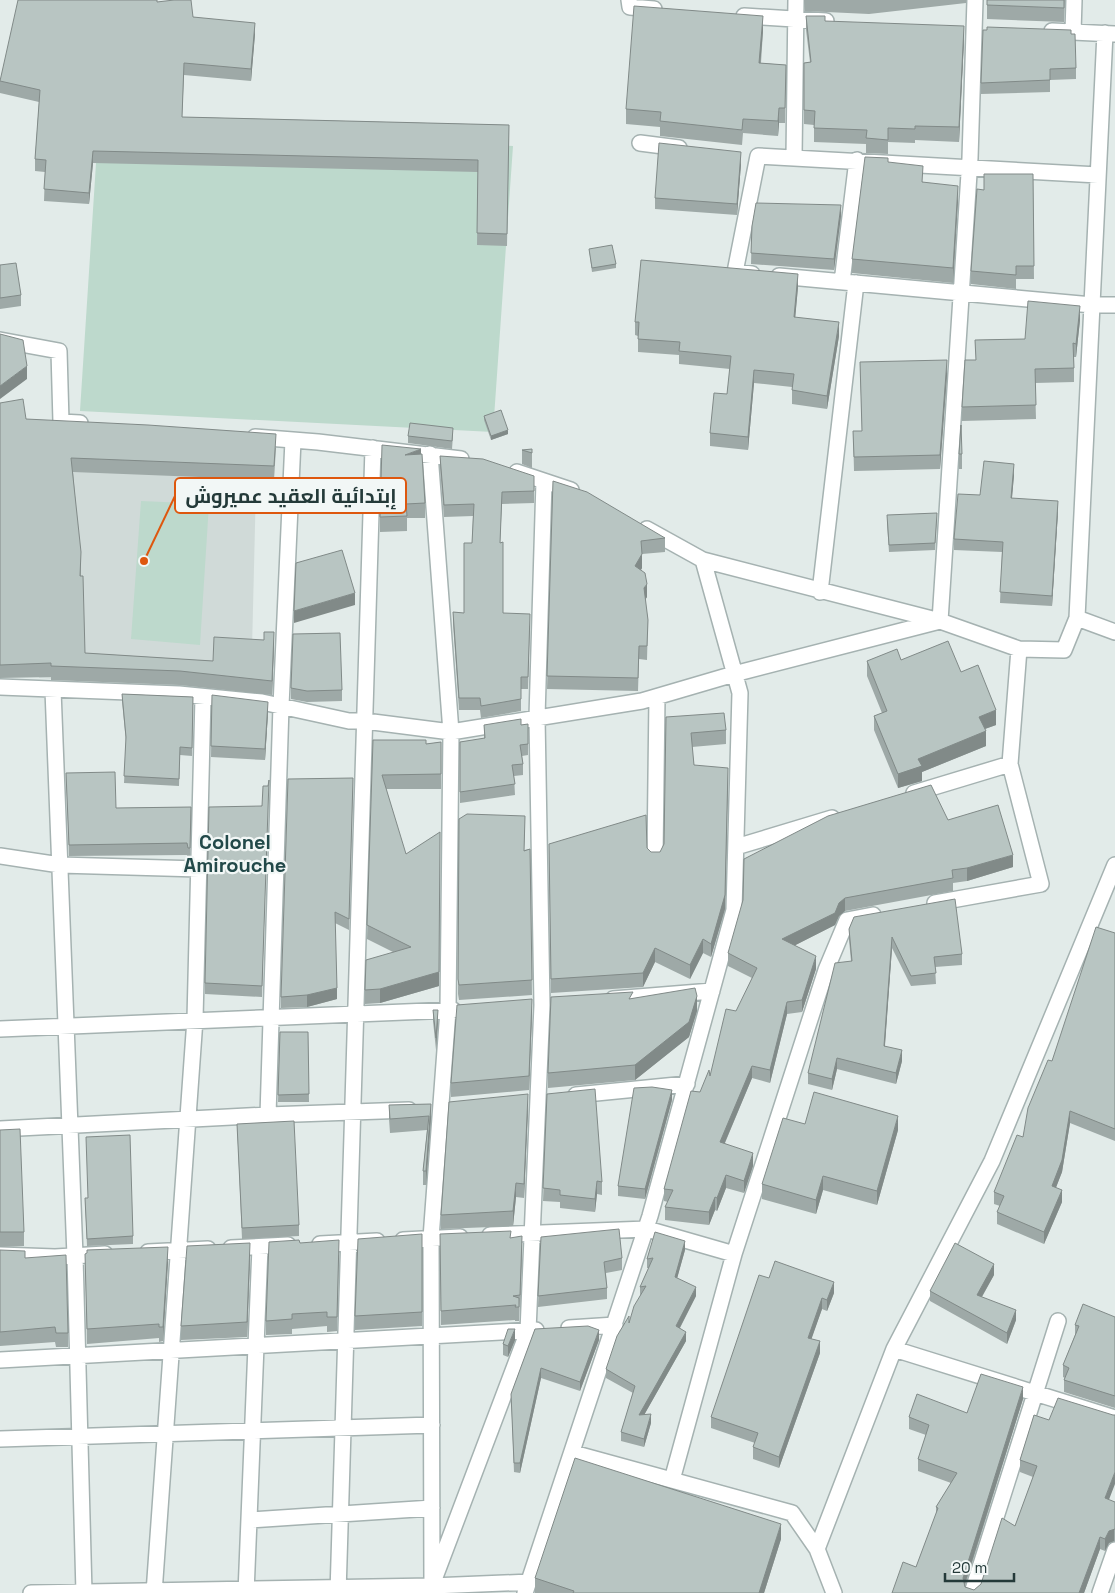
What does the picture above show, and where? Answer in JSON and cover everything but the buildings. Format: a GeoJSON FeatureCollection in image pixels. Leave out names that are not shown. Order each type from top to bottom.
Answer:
{"type":"FeatureCollection","features":[{"type":"Feature","properties":{"kind":"street"},"geometry":{"type":"LineString","coordinates":[[628,0],[630,7],[669,10]]}},
{"type":"Feature","properties":{"kind":"street"},"geometry":{"type":"LineString","coordinates":[[794,157],[796,0]]}},
{"type":"Feature","properties":{"kind":"street"},"geometry":{"type":"LineString","coordinates":[[940,621],[969,167],[980,28],[975,0]]}},
{"type":"Feature","properties":{"kind":"street"},"geometry":{"type":"LineString","coordinates":[[1073,32],[1074,0]]}},
{"type":"Feature","properties":{"kind":"street"},"geometry":{"type":"LineString","coordinates":[[728,15],[846,22]]}},
{"type":"Feature","properties":{"kind":"street"},"geometry":{"type":"LineString","coordinates":[[955,27],[980,28]]}},
{"type":"Feature","properties":{"kind":"street"},"geometry":{"type":"LineString","coordinates":[[634,521],[703,560],[820,592],[940,621],[1018,649],[1064,650],[1077,618],[1098,175],[1110,34],[1034,30]]}},
{"type":"Feature","properties":{"kind":"street"},"geometry":{"type":"LineString","coordinates":[[640,143],[699,150]]}},
{"type":"Feature","properties":{"kind":"street"},"geometry":{"type":"LineString","coordinates":[[1098,175],[857,160],[753,156],[735,272],[1092,305],[1115,305]]}},
{"type":"Feature","properties":{"kind":"street"},"geometry":{"type":"LineString","coordinates":[[820,592],[849,282],[857,160]]}},
{"type":"Feature","properties":{"kind":"street"},"geometry":{"type":"LineString","coordinates":[[0,340],[59,351],[61,422],[99,425]]}},
{"type":"Feature","properties":{"kind":"street"},"geometry":{"type":"LineString","coordinates":[[245,436],[430,454],[476,461]]}},
{"type":"Feature","properties":{"kind":"street"},"geometry":{"type":"LineString","coordinates":[[268,1115],[281,706],[293,440]]}},
{"type":"Feature","properties":{"kind":"street"},"geometry":{"type":"LineString","coordinates":[[338,1590],[373,448]]}},
{"type":"Feature","properties":{"kind":"street"},"geometry":{"type":"LineString","coordinates":[[430,454],[450,732],[448,1010],[429,1109],[432,1336],[432,1586]]}},
{"type":"Feature","properties":{"kind":"street"},"geometry":{"type":"LineString","coordinates":[[502,468],[581,494]]}},
{"type":"Feature","properties":{"kind":"street"},"geometry":{"type":"LineString","coordinates":[[432,1586],[528,1331],[542,1005],[538,717],[544,481]]}},
{"type":"Feature","properties":{"kind":"street"},"geometry":{"type":"LineString","coordinates":[[31,1593],[338,1590],[432,1586],[528,1587],[647,1229],[734,910],[740,693],[703,560]]}},
{"type":"Feature","properties":{"kind":"street"},"geometry":{"type":"LineString","coordinates":[[1077,618],[1115,632]]}},
{"type":"Feature","properties":{"kind":"street"},"geometry":{"type":"LineString","coordinates":[[0,687],[203,697],[281,706],[349,721],[365,721],[450,732],[642,701],[734,674],[940,621]]}},
{"type":"Feature","properties":{"kind":"street"},"geometry":{"type":"LineString","coordinates":[[922,906],[1041,884],[1010,764],[1018,649]]}},
{"type":"Feature","properties":{"kind":"street"},"geometry":{"type":"LineString","coordinates":[[53,690],[75,1256],[84,1593]]}},
{"type":"Feature","properties":{"kind":"street"},"geometry":{"type":"LineString","coordinates":[[154,1592],[195,1020],[203,697]]}},
{"type":"Feature","properties":{"kind":"street"},"geometry":{"type":"LineString","coordinates":[[655,858],[657,697]]}},
{"type":"Feature","properties":{"kind":"street"},"geometry":{"type":"LineString","coordinates":[[897,798],[1010,764]]}},
{"type":"Feature","properties":{"kind":"street"},"geometry":{"type":"LineString","coordinates":[[736,848],[850,813]]}},
{"type":"Feature","properties":{"kind":"street"},"geometry":{"type":"LineString","coordinates":[[0,856],[60,865],[199,869]]}},
{"type":"Feature","properties":{"kind":"street"},"geometry":{"type":"LineString","coordinates":[[817,1549],[894,1348],[992,1161],[1115,865]]}},
{"type":"Feature","properties":{"kind":"street"},"geometry":{"type":"LineString","coordinates":[[672,1480],[734,1254],[826,970],[847,920],[884,913]]}},
{"type":"Feature","properties":{"kind":"street"},"geometry":{"type":"LineString","coordinates":[[599,1000],[712,990]]}},
{"type":"Feature","properties":{"kind":"street"},"geometry":{"type":"LineString","coordinates":[[523,1006],[561,1003]]}},
{"type":"Feature","properties":{"kind":"street"},"geometry":{"type":"LineString","coordinates":[[0,1028],[466,1009]]}},
{"type":"Feature","properties":{"kind":"street"},"geometry":{"type":"LineString","coordinates":[[518,1101],[686,1084]]}},
{"type":"Feature","properties":{"kind":"street"},"geometry":{"type":"LineString","coordinates":[[0,1129],[459,1106]]}},
{"type":"Feature","properties":{"kind":"street"},"geometry":{"type":"LineString","coordinates":[[0,1254],[75,1256],[647,1229],[734,1254]]}},
{"type":"Feature","properties":{"kind":"street"},"geometry":{"type":"LineString","coordinates":[[246,1591],[260,1247]]}},
{"type":"Feature","properties":{"kind":"street"},"geometry":{"type":"LineString","coordinates":[[972,1593],[1058,1320]]}},
{"type":"Feature","properties":{"kind":"street"},"geometry":{"type":"LineString","coordinates":[[0,1360],[615,1326]]}},
{"type":"Feature","properties":{"kind":"street"},"geometry":{"type":"LineString","coordinates":[[894,1348],[1115,1418]]}},
{"type":"Feature","properties":{"kind":"street"},"geometry":{"type":"LineString","coordinates":[[0,1439],[432,1425]]}},
{"type":"Feature","properties":{"kind":"street"},"geometry":{"type":"LineString","coordinates":[[573,1453],[792,1513],[817,1549],[834,1593]]}},
{"type":"Feature","properties":{"kind":"street"},"geometry":{"type":"LineString","coordinates":[[249,1520],[432,1508]]}},
{"type":"Feature","properties":{"kind":"street"},"geometry":{"type":"LineString","coordinates":[[1100,1593],[1115,1550]]}},
{"type":"Feature","properties":{"kind":"shaded area"},"geometry":{"type":"Polygon","coordinates":[[[28,432],[257,444],[251,690],[39,678],[28,432]]]}},
{"type":"Feature","properties":{"kind":"green space"},"geometry":{"type":"Polygon","coordinates":[[[99,117],[513,146],[493,432],[80,411],[99,117]]]}},
{"type":"Feature","properties":{"kind":"green space"},"geometry":{"type":"Polygon","coordinates":[[[141,501],[209,504],[200,645],[131,639],[141,501]]]}},
{"type":"Feature","properties":{"kind":"place","name":"إبتدائية العقيد عميروش"},"geometry":{"type":"Point","coordinates":[144,561]}},
{"type":"Feature","properties":{"kind":"district","name":"Colonel Amirouche"},"geometry":{"type":"Point","coordinates":[235,854]}}]}
